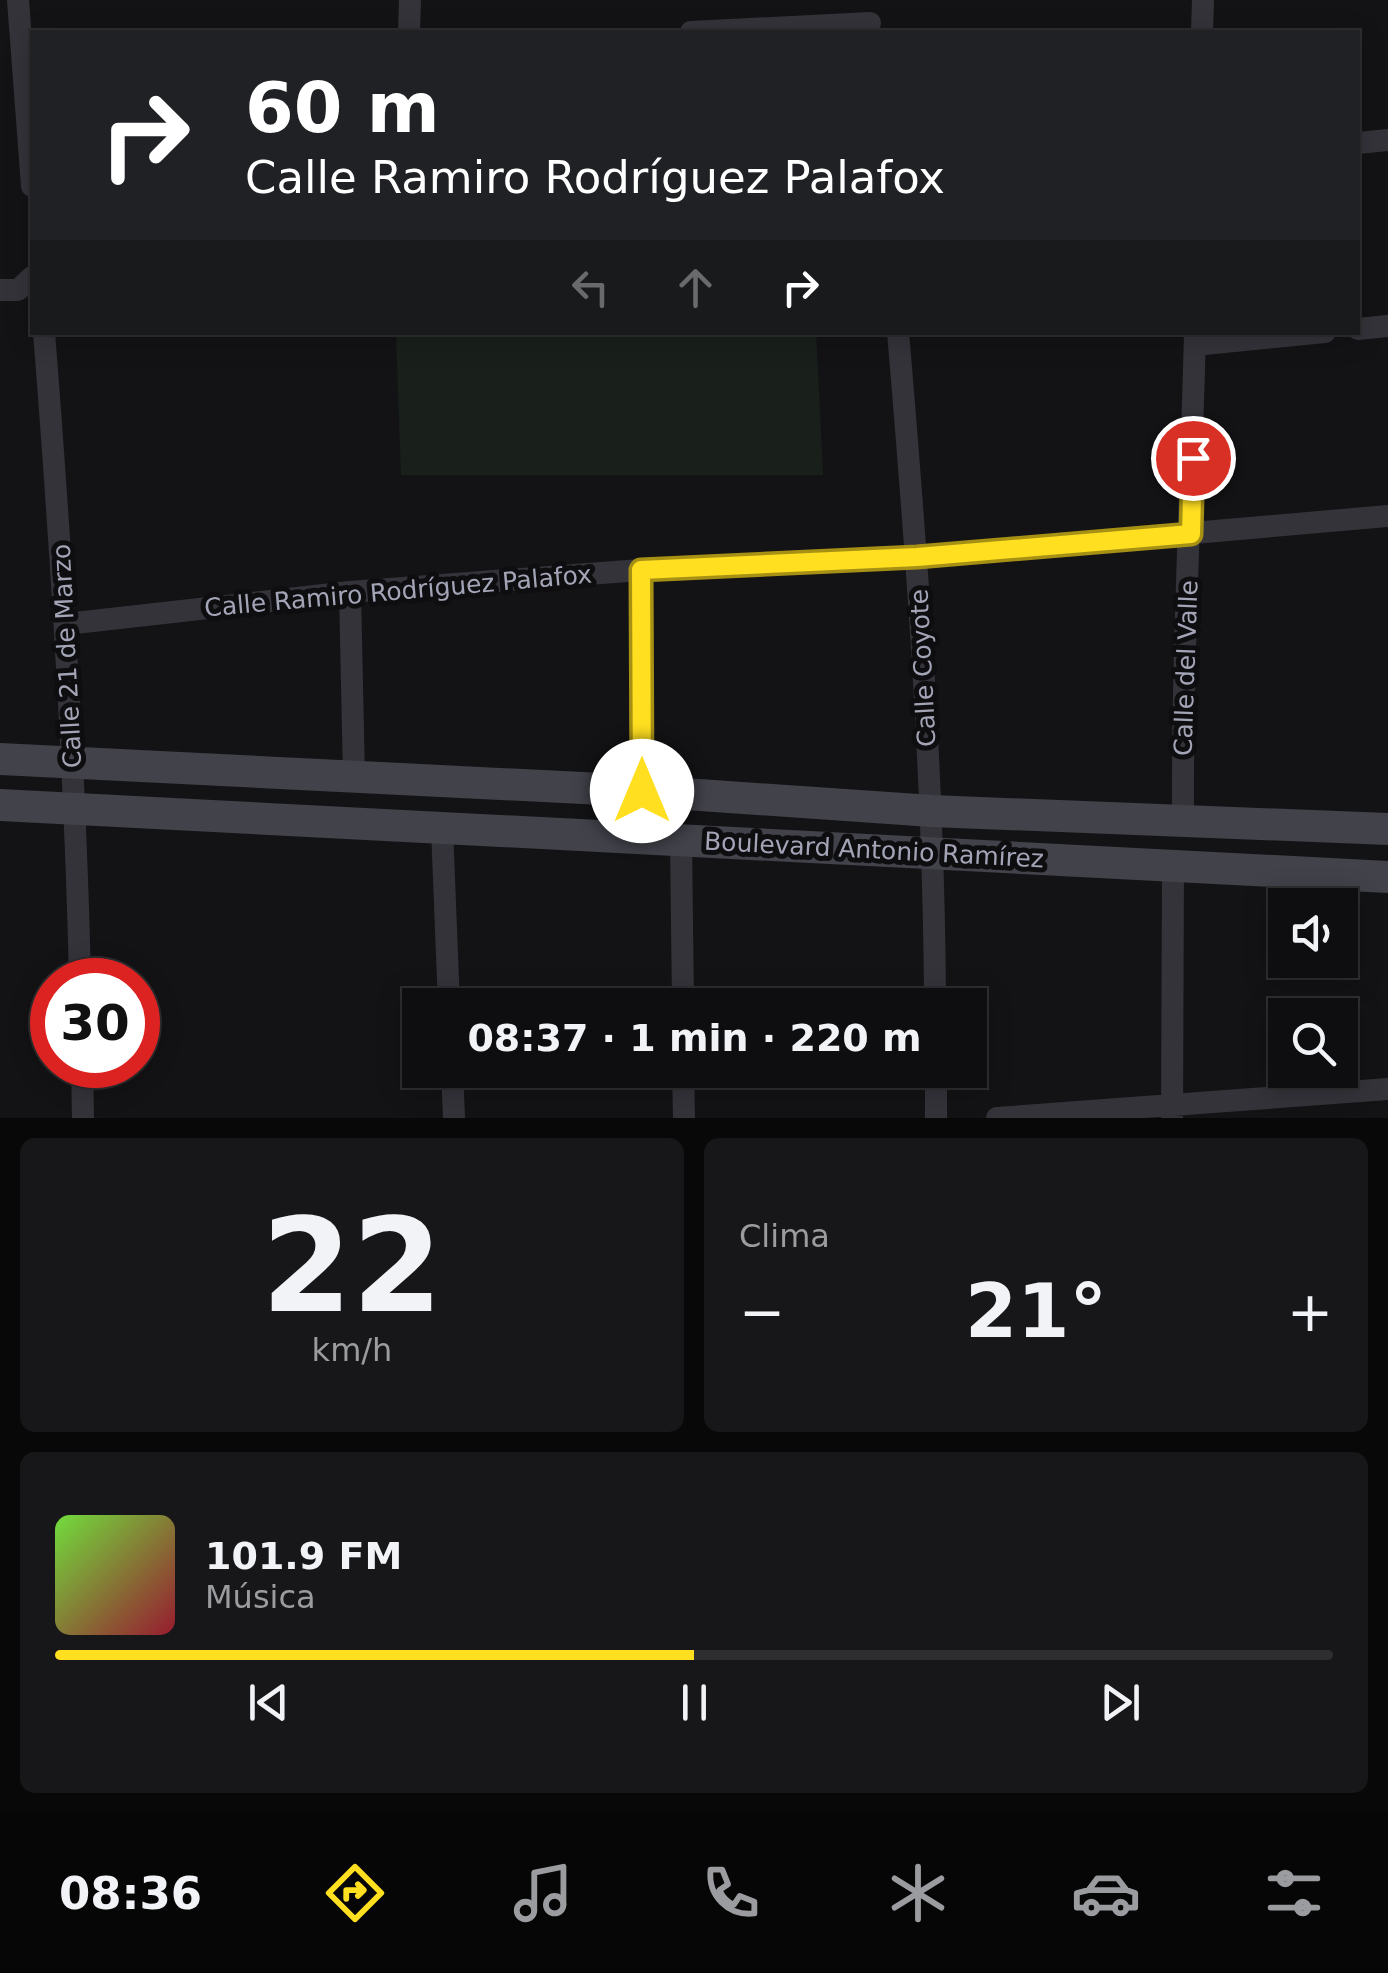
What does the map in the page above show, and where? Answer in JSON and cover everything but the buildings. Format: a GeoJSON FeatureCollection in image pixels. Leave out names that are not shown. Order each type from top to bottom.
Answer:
{"type":"FeatureCollection","features":[{"type":"Feature","properties":{"kind":"main road","name":"Boulevard Antonio Ramírez"},"geometry":{"type":"LineString","coordinates":[[0,760],[642,791],[932,812],[1388,830]]}},
{"type":"Feature","properties":{"kind":"main road","name":"Boulevard Antonio Ramírez"},"geometry":{"type":"LineString","coordinates":[[0,805],[1388,877]]}},
{"type":"Feature","properties":{"kind":"street"},"geometry":{"type":"LineString","coordinates":[[18,0],[28,51],[30,118]]}},
{"type":"Feature","properties":{"kind":"street"},"geometry":{"type":"LineString","coordinates":[[410,0],[410,30]]}},
{"type":"Feature","properties":{"kind":"street"},"geometry":{"type":"LineString","coordinates":[[1202,30],[1203,0]]}},
{"type":"Feature","properties":{"kind":"street"},"geometry":{"type":"LineString","coordinates":[[719,30],[870,19]]}},
{"type":"Feature","properties":{"kind":"street"},"geometry":{"type":"LineString","coordinates":[[1360,143],[1388,140]]}},
{"type":"Feature","properties":{"kind":"street"},"geometry":{"type":"LineString","coordinates":[[0,290],[18,290],[30,280]]}},
{"type":"Feature","properties":{"kind":"street"},"geometry":{"type":"LineString","coordinates":[[1360,329],[1388,326]]}},
{"type":"Feature","properties":{"kind":"street","name":"Calle 21 de Marzo"},"geometry":{"type":"LineString","coordinates":[[44,335],[66,624],[79,958]]}},
{"type":"Feature","properties":{"kind":"street","name":"Calle Coyote"},"geometry":{"type":"LineString","coordinates":[[898,335],[917,557],[932,812],[936,988]]}},
{"type":"Feature","properties":{"kind":"street"},"geometry":{"type":"LineString","coordinates":[[1195,339],[1270,335]]}},
{"type":"Feature","properties":{"kind":"street","name":"Calle del Valle"},"geometry":{"type":"LineString","coordinates":[[1183,823],[1182,698],[1191,534],[1195,339]]}},
{"type":"Feature","properties":{"kind":"street","name":"Calle Ramiro Rodríguez Palafox"},"geometry":{"type":"LineString","coordinates":[[66,624],[350,592],[641,570],[917,557],[1388,516]]}},
{"type":"Feature","properties":{"kind":"street"},"geometry":{"type":"LineString","coordinates":[[641,570],[642,791]]}},
{"type":"Feature","properties":{"kind":"street"},"geometry":{"type":"LineString","coordinates":[[350,592],[354,777]]}},
{"type":"Feature","properties":{"kind":"street"},"geometry":{"type":"LineString","coordinates":[[442,828],[448,988]]}},
{"type":"Feature","properties":{"kind":"street"},"geometry":{"type":"LineString","coordinates":[[680,840],[682,988]]}},
{"type":"Feature","properties":{"kind":"street"},"geometry":{"type":"LineString","coordinates":[[1172,1112],[1174,866]]}},
{"type":"Feature","properties":{"kind":"street"},"geometry":{"type":"LineString","coordinates":[[82,1088],[83,1118]]}},
{"type":"Feature","properties":{"kind":"street"},"geometry":{"type":"LineString","coordinates":[[453,1088],[454,1118]]}},
{"type":"Feature","properties":{"kind":"street"},"geometry":{"type":"LineString","coordinates":[[683,1088],[684,1118]]}},
{"type":"Feature","properties":{"kind":"street"},"geometry":{"type":"LineString","coordinates":[[936,1088],[936,1118]]}},
{"type":"Feature","properties":{"kind":"street"},"geometry":{"type":"LineString","coordinates":[[996,1118],[1172,1112],[1388,1090]]}},
{"type":"Feature","properties":{"kind":"shaded area"},"geometry":{"type":"Polygon","coordinates":[[[396,335],[816,335],[823,475],[401,475],[396,335]]]}},
{"type":"Feature","properties":{"kind":"route"},"geometry":{"type":"LineString","coordinates":[[642,791],[641,570],[917,557],[1191,534],[1193,458]]}}]}
